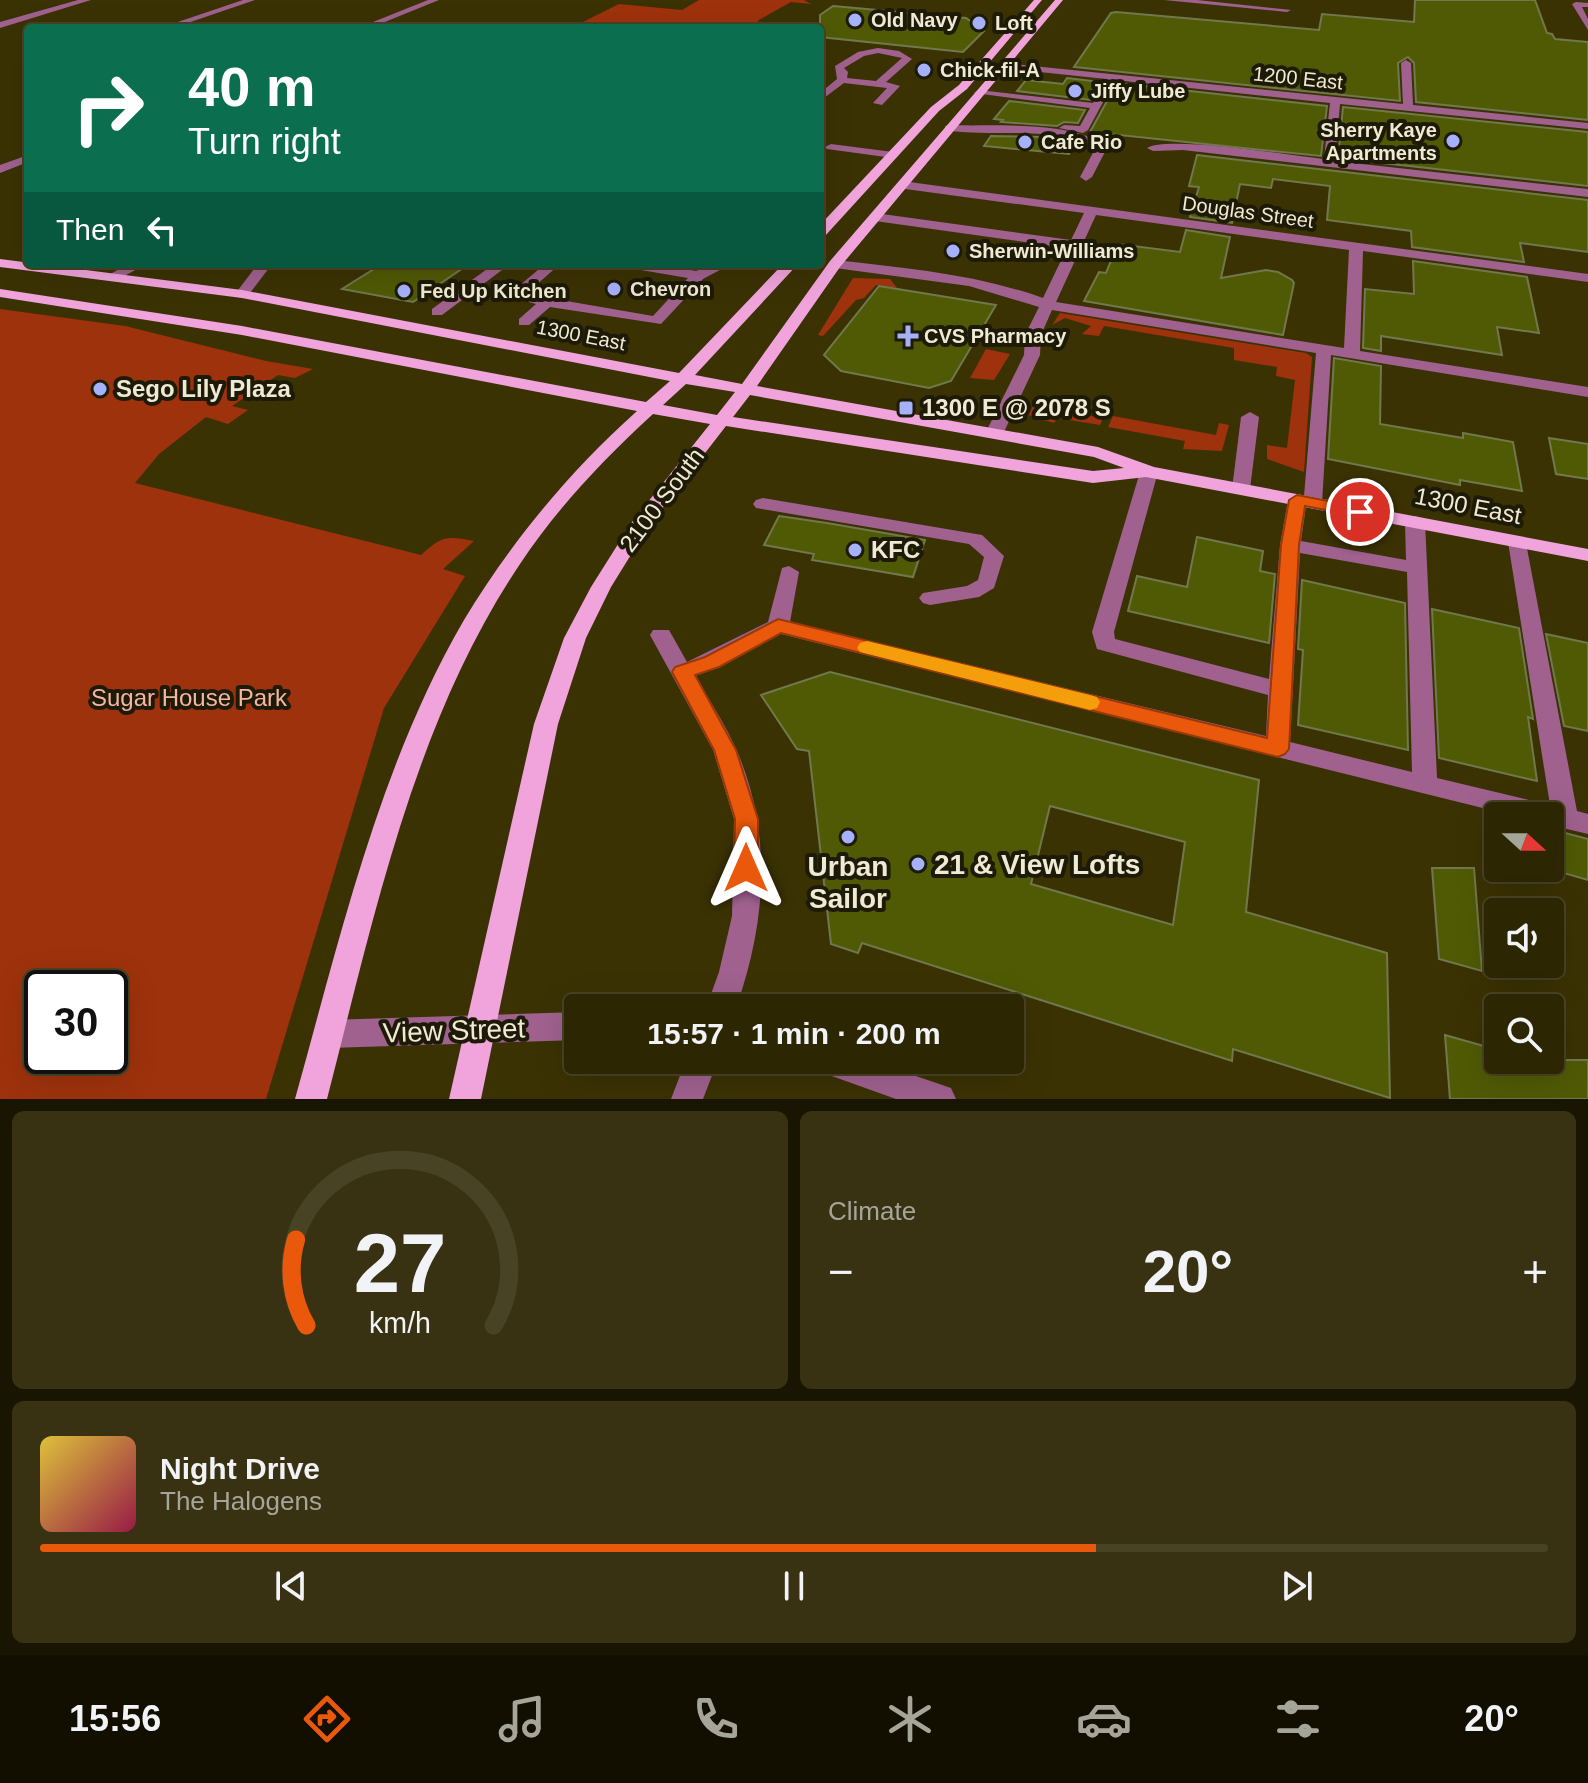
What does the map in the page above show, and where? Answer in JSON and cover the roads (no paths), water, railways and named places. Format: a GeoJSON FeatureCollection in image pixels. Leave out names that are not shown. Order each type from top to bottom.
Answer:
{"type":"FeatureCollection","features":[{"type":"Feature","properties":{"kind":"main road"},"geometry":{"type":"LineString","coordinates":[[824,229],[935,109],[963,87],[1038,0]]}},
{"type":"Feature","properties":{"kind":"main road","name":"2100 South"},"geometry":{"type":"LineString","coordinates":[[465,1099],[532,778],[563,666],[587,613],[623,551],[747,389],[835,264],[1059,0]]}},
{"type":"Feature","properties":{"kind":"main road"},"geometry":{"type":"LineString","coordinates":[[1024,15],[1032,18],[1020,32],[1025,37]]}},
{"type":"Feature","properties":{"kind":"main road"},"geometry":{"type":"LineString","coordinates":[[902,185],[892,176],[939,122],[940,115],[935,109]]}},
{"type":"Feature","properties":{"kind":"main road","name":"1300 East"},"geometry":{"type":"LineString","coordinates":[[0,263],[24,266]]}},
{"type":"Feature","properties":{"kind":"main road","name":"1300 East"},"geometry":{"type":"LineString","coordinates":[[44,268],[242,294],[682,378],[1098,452],[1149,472],[1588,555]]}},
{"type":"Feature","properties":{"kind":"main road"},"geometry":{"type":"LineString","coordinates":[[311,1099],[367,899],[413,762],[466,637],[494,588],[528,540],[587,471],[787,268]]}},
{"type":"Feature","properties":{"kind":"main road","name":"1300 East"},"geometry":{"type":"LineString","coordinates":[[0,293],[232,327],[722,420],[1093,477],[1149,472]]}},
{"type":"Feature","properties":{"kind":"street"},"geometry":{"type":"LineString","coordinates":[[0,25],[87,0]]}},
{"type":"Feature","properties":{"kind":"street"},"geometry":{"type":"LineString","coordinates":[[176,24],[251,0]]}},
{"type":"Feature","properties":{"kind":"street"},"geometry":{"type":"LineString","coordinates":[[372,24],[435,0]]}},
{"type":"Feature","properties":{"kind":"street"},"geometry":{"type":"LineString","coordinates":[[1168,0],[1287,10]]}},
{"type":"Feature","properties":{"kind":"street"},"geometry":{"type":"LineString","coordinates":[[1588,5],[1576,4],[1588,27]]}},
{"type":"Feature","properties":{"kind":"street"},"geometry":{"type":"LineString","coordinates":[[842,78],[838,68],[854,53],[873,51],[905,56],[907,59],[878,84]]}},
{"type":"Feature","properties":{"kind":"street"},"geometry":{"type":"LineString","coordinates":[[1406,63],[1408,108]]}},
{"type":"Feature","properties":{"kind":"street","name":"1200 East"},"geometry":{"type":"LineString","coordinates":[[1004,66],[1588,126]]}},
{"type":"Feature","properties":{"kind":"street"},"geometry":{"type":"LineString","coordinates":[[960,116],[1083,130],[1112,77]]}},
{"type":"Feature","properties":{"kind":"street"},"geometry":{"type":"LineString","coordinates":[[842,78],[895,86],[878,103]]}},
{"type":"Feature","properties":{"kind":"street"},"geometry":{"type":"LineString","coordinates":[[824,94],[842,78]]}},
{"type":"Feature","properties":{"kind":"street"},"geometry":{"type":"LineString","coordinates":[[979,93],[1096,106]]}},
{"type":"Feature","properties":{"kind":"street"},"geometry":{"type":"LineString","coordinates":[[1329,163],[1335,100]]}},
{"type":"Feature","properties":{"kind":"street"},"geometry":{"type":"LineString","coordinates":[[949,128],[977,131],[1002,129],[1086,139],[1101,148],[1086,177]]}},
{"type":"Feature","properties":{"kind":"street"},"geometry":{"type":"LineString","coordinates":[[831,147],[893,155]]}},
{"type":"Feature","properties":{"kind":"street"},"geometry":{"type":"LineString","coordinates":[[1153,148],[1183,147],[1588,193]]}},
{"type":"Feature","properties":{"kind":"street"},"geometry":{"type":"LineString","coordinates":[[0,169],[24,160]]}},
{"type":"Feature","properties":{"kind":"street","name":"Douglas Street"},"geometry":{"type":"LineString","coordinates":[[902,185],[1588,278]]}},
{"type":"Feature","properties":{"kind":"street"},"geometry":{"type":"LineString","coordinates":[[994,434],[1032,355],[1033,335],[1092,210]]}},
{"type":"Feature","properties":{"kind":"street"},"geometry":{"type":"LineString","coordinates":[[875,217],[1076,245]]}},
{"type":"Feature","properties":{"kind":"street"},"geometry":{"type":"LineString","coordinates":[[1352,354],[1356,247]]}},
{"type":"Feature","properties":{"kind":"street"},"geometry":{"type":"LineString","coordinates":[[835,264],[1011,290],[1047,305],[1588,392]]}},
{"type":"Feature","properties":{"kind":"street"},"geometry":{"type":"LineString","coordinates":[[114,276],[131,268]]}},
{"type":"Feature","properties":{"kind":"street"},"geometry":{"type":"LineString","coordinates":[[242,294],[262,268]]}},
{"type":"Feature","properties":{"kind":"street"},"geometry":{"type":"LineString","coordinates":[[437,312],[498,268]]}},
{"type":"Feature","properties":{"kind":"street"},"geometry":{"type":"LineString","coordinates":[[548,268],[514,296],[656,321],[698,276],[715,268]]}},
{"type":"Feature","properties":{"kind":"street"},"geometry":{"type":"LineString","coordinates":[[652,268],[698,276]]}},
{"type":"Feature","properties":{"kind":"street"},"geometry":{"type":"LineString","coordinates":[[524,322],[547,302]]}},
{"type":"Feature","properties":{"kind":"street"},"geometry":{"type":"LineString","coordinates":[[1278,749],[1290,545],[1305,501],[1324,350]]}},
{"type":"Feature","properties":{"kind":"street"},"geometry":{"type":"LineString","coordinates":[[1241,489],[1250,417]]}},
{"type":"Feature","properties":{"kind":"street"},"geometry":{"type":"LineString","coordinates":[[1149,472],[1103,632],[1105,644],[1280,690]]}},
{"type":"Feature","properties":{"kind":"street"},"geometry":{"type":"LineString","coordinates":[[763,504],[975,539],[994,556],[987,583],[972,592],[930,598]]}},
{"type":"Feature","properties":{"kind":"street"},"geometry":{"type":"LineString","coordinates":[[1415,522],[1425,785]]}},
{"type":"Feature","properties":{"kind":"street"},"geometry":{"type":"LineString","coordinates":[[683,672],[712,662],[778,626],[1576,822],[1518,542]]}},
{"type":"Feature","properties":{"kind":"street"},"geometry":{"type":"LineString","coordinates":[[1290,545],[1417,568]]}},
{"type":"Feature","properties":{"kind":"street"},"geometry":{"type":"LineString","coordinates":[[778,626],[789,572]]}},
{"type":"Feature","properties":{"kind":"street"},"geometry":{"type":"LineString","coordinates":[[661,635],[725,750],[747,819],[746,916],[726,994]]}},
{"type":"Feature","properties":{"kind":"street","name":"View Street"},"geometry":{"type":"LineString","coordinates":[[329,1034],[564,1027]]}},
{"type":"Feature","properties":{"kind":"street"},"geometry":{"type":"LineString","coordinates":[[687,1099],[697,1074]]}},
{"type":"Feature","properties":{"kind":"street"},"geometry":{"type":"LineString","coordinates":[[867,1074],[940,1099]]}},
{"type":"Feature","properties":{"kind":"place","name":"Old Navy"},"geometry":{"type":"Point","coordinates":[855,20]}},
{"type":"Feature","properties":{"kind":"place","name":"Loft"},"geometry":{"type":"Point","coordinates":[979,23]}},
{"type":"Feature","properties":{"kind":"place","name":"Chick-fil-A"},"geometry":{"type":"Point","coordinates":[924,70]}},
{"type":"Feature","properties":{"kind":"place","name":"Jiffy Lube"},"geometry":{"type":"Point","coordinates":[1075,91]}},
{"type":"Feature","properties":{"kind":"place","name":"Sherry Kaye Apartments"},"geometry":{"type":"Point","coordinates":[1453,141]}},
{"type":"Feature","properties":{"kind":"place","name":"Cafe Rio"},"geometry":{"type":"Point","coordinates":[1025,142]}},
{"type":"Feature","properties":{"kind":"place","name":"Sherwin-Williams"},"geometry":{"type":"Point","coordinates":[953,251]}},
{"type":"Feature","properties":{"kind":"place","name":"Chevron"},"geometry":{"type":"Point","coordinates":[614,289]}},
{"type":"Feature","properties":{"kind":"place","name":"Fed Up Kitchen"},"geometry":{"type":"Point","coordinates":[404,291]}},
{"type":"Feature","properties":{"kind":"place","name":"CVS Pharmacy"},"geometry":{"type":"Point","coordinates":[908,336]}},
{"type":"Feature","properties":{"kind":"place","name":"Sego Lily Plaza"},"geometry":{"type":"Point","coordinates":[100,389]}},
{"type":"Feature","properties":{"kind":"place","name":"1300 E @ 2078 S"},"geometry":{"type":"Point","coordinates":[906,408]}},
{"type":"Feature","properties":{"kind":"place","name":"KFC"},"geometry":{"type":"Point","coordinates":[855,550]}},
{"type":"Feature","properties":{"kind":"place","name":"Urban Sailor"},"geometry":{"type":"Point","coordinates":[848,837]}},
{"type":"Feature","properties":{"kind":"place","name":"21 & View Lofts"},"geometry":{"type":"Point","coordinates":[918,864]}},
{"type":"Feature","properties":{"kind":"park label","name":"Sugar House Park"},"geometry":{"type":"Point","coordinates":[189,698]}}]}
